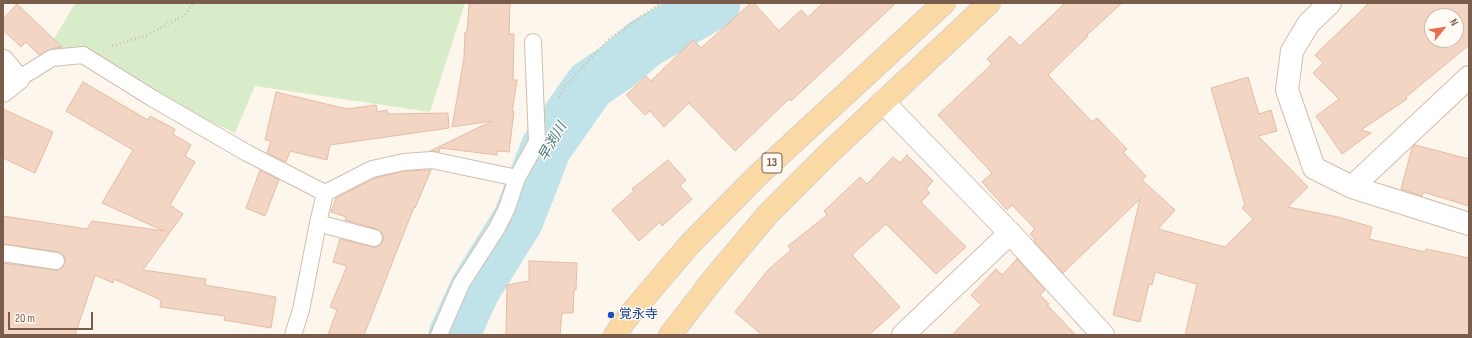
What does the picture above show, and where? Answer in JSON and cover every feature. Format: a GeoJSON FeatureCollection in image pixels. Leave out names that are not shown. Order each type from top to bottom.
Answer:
{"type":"FeatureCollection","features":[{"type":"Feature","properties":{"kind":"main road","name":"13"},"geometry":{"type":"LineString","coordinates":[[614,335],[690,244],[758,176],[944,3]]}},
{"type":"Feature","properties":{"kind":"main road"},"geometry":{"type":"LineString","coordinates":[[670,335],[715,277],[768,214],[883,102],[989,3]]}},
{"type":"Feature","properties":{"kind":"street"},"geometry":{"type":"LineString","coordinates":[[1330,3],[1309,23],[1292,51],[1287,90],[1314,168],[1352,187],[1469,224]]}},
{"type":"Feature","properties":{"kind":"street"},"geometry":{"type":"LineString","coordinates":[[3,61],[11,85]]}},
{"type":"Feature","properties":{"kind":"street"},"geometry":{"type":"LineString","coordinates":[[1352,187],[1469,77]]}},
{"type":"Feature","properties":{"kind":"street"},"geometry":{"type":"LineString","coordinates":[[883,102],[1010,233],[1103,335]]}},
{"type":"Feature","properties":{"kind":"street"},"geometry":{"type":"LineString","coordinates":[[903,335],[1010,233]]}},
{"type":"Feature","properties":{"kind":"lane"},"geometry":{"type":"LineString","coordinates":[[439,335],[461,284],[497,228],[507,208],[517,178],[537,142],[533,42]]}},
{"type":"Feature","properties":{"kind":"lane"},"geometry":{"type":"LineString","coordinates":[[11,85],[52,58],[83,55],[152,98],[247,153],[325,193]]}},
{"type":"Feature","properties":{"kind":"lane"},"geometry":{"type":"LineString","coordinates":[[293,335],[302,310],[325,193],[372,169],[404,162],[432,160],[517,178]]}},
{"type":"Feature","properties":{"kind":"lane"},"geometry":{"type":"LineString","coordinates":[[318,223],[374,238]]}},
{"type":"Feature","properties":{"kind":"lane"},"geometry":{"type":"LineString","coordinates":[[3,253],[56,261]]}},
{"type":"Feature","properties":{"kind":"path"},"geometry":{"type":"LineString","coordinates":[[83,55],[147,35],[185,15],[193,3]]}},
{"type":"Feature","properties":{"kind":"path"},"geometry":{"type":"LineString","coordinates":[[558,100],[565,86],[610,38],[661,3]]}},
{"type":"Feature","properties":{"kind":"green space"},"geometry":{"type":"Polygon","coordinates":[[[75,3],[465,3],[430,112],[255,86],[235,133],[50,46],[75,3]]]}},
{"type":"Feature","properties":{"kind":"building"},"geometry":{"type":"Polygon","coordinates":[[[510,3],[509,34],[514,34],[513,80],[517,80],[512,112],[514,111],[509,152],[497,151],[497,155],[440,148],[439,152],[430,151],[492,121],[452,127],[464,58],[465,32],[467,32],[469,4],[510,3]]]}},
{"type":"Feature","properties":{"kind":"building"},"geometry":{"type":"Polygon","coordinates":[[[751,3],[754,3],[779,31],[801,10],[808,17],[823,3],[896,3],[791,101],[789,99],[735,151],[689,103],[664,127],[650,111],[645,115],[626,95],[646,76],[651,81],[693,40],[701,48],[751,3]]]}},
{"type":"Feature","properties":{"kind":"building"},"geometry":{"type":"Polygon","coordinates":[[[1065,3],[1122,3],[1087,35],[1088,36],[1048,75],[1092,122],[1097,118],[1127,149],[1123,152],[1146,176],[1142,180],[1175,210],[1158,229],[1225,247],[1253,219],[1242,208],[1245,205],[1211,88],[1248,77],[1259,114],[1271,110],[1277,131],[1258,136],[1308,187],[1288,207],[1338,217],[1372,227],[1369,239],[1425,252],[1426,249],[1469,258],[1469,335],[1185,335],[1197,284],[1155,272],[1152,285],[1149,284],[1140,322],[1113,315],[1140,199],[1063,273],[1034,241],[1035,240],[1030,234],[1035,229],[1012,205],[1007,210],[982,182],[992,173],[938,115],[992,64],[987,59],[1010,36],[1020,46],[1065,3]]]}},
{"type":"Feature","properties":{"kind":"building"},"geometry":{"type":"Polygon","coordinates":[[[1369,3],[1469,3],[1469,45],[1406,97],[1407,99],[1361,130],[1371,133],[1342,154],[1316,116],[1339,99],[1313,73],[1323,63],[1315,55],[1369,3]]]}},
{"type":"Feature","properties":{"kind":"building"},"geometry":{"type":"Polygon","coordinates":[[[17,4],[62,47],[51,49],[39,55],[26,42],[21,47],[3,30],[3,19],[17,4]]]}},
{"type":"Feature","properties":{"kind":"building"},"geometry":{"type":"Polygon","coordinates":[[[83,82],[148,120],[150,116],[175,129],[173,134],[191,145],[185,156],[195,162],[170,205],[183,214],[143,270],[206,279],[205,285],[276,297],[271,328],[224,320],[225,316],[160,307],[161,300],[114,279],[113,283],[95,275],[75,335],[3,335],[3,263],[59,270],[63,267],[65,258],[58,252],[3,244],[3,216],[87,229],[92,221],[164,231],[102,203],[133,150],[66,111],[83,82]]]}},
{"type":"Feature","properties":{"kind":"building"},"geometry":{"type":"Polygon","coordinates":[[[276,92],[347,109],[376,105],[377,112],[387,110],[388,114],[448,113],[449,128],[330,145],[327,160],[290,151],[286,162],[267,153],[271,141],[265,140],[276,92]]]}},
{"type":"Feature","properties":{"kind":"building"},"geometry":{"type":"Polygon","coordinates":[[[3,109],[53,132],[35,173],[3,158],[3,109]]]}},
{"type":"Feature","properties":{"kind":"building"},"geometry":{"type":"Polygon","coordinates":[[[1415,145],[1469,159],[1469,206],[1423,192],[1422,196],[1401,189],[1412,148],[1415,145]]]}},
{"type":"Feature","properties":{"kind":"building"},"geometry":{"type":"Polygon","coordinates":[[[907,155],[933,181],[926,189],[930,193],[921,202],[966,247],[936,274],[886,224],[852,255],[900,307],[869,335],[762,335],[735,312],[768,270],[791,250],[788,246],[827,215],[824,211],[860,177],[867,184],[893,157],[900,163],[907,155]]]}},
{"type":"Feature","properties":{"kind":"building"},"geometry":{"type":"Polygon","coordinates":[[[668,160],[686,180],[680,186],[692,199],[662,226],[660,222],[639,241],[612,210],[634,191],[632,189],[668,160]]]}},
{"type":"Feature","properties":{"kind":"building"},"geometry":{"type":"Polygon","coordinates":[[[260,170],[279,180],[265,216],[246,208],[260,170]]]}},
{"type":"Feature","properties":{"kind":"building"},"geometry":{"type":"Polygon","coordinates":[[[431,170],[415,208],[414,207],[364,335],[328,335],[337,310],[330,307],[347,266],[333,262],[340,239],[372,247],[377,247],[383,240],[383,235],[377,229],[345,220],[346,217],[331,212],[336,198],[375,178],[405,171],[431,170]]]}},
{"type":"Feature","properties":{"kind":"building"},"geometry":{"type":"Polygon","coordinates":[[[1017,259],[1045,290],[1040,295],[1049,304],[1047,305],[1076,335],[952,335],[981,305],[971,295],[996,269],[1002,275],[1017,259]]]}},
{"type":"Feature","properties":{"kind":"building"},"geometry":{"type":"Polygon","coordinates":[[[529,261],[577,263],[573,313],[562,313],[560,335],[506,335],[507,285],[529,281],[529,261]]]}},
{"type":"Feature","properties":{"kind":"waterway","name":"早渕川"},"geometry":{"type":"LineString","coordinates":[[454,335],[475,289],[518,220],[546,148],[590,85],[618,66],[645,43],[715,3]]}},
{"type":"Feature","properties":{"kind":"place","name":"覚永寺"},"geometry":{"type":"Point","coordinates":[611,315]}}]}
